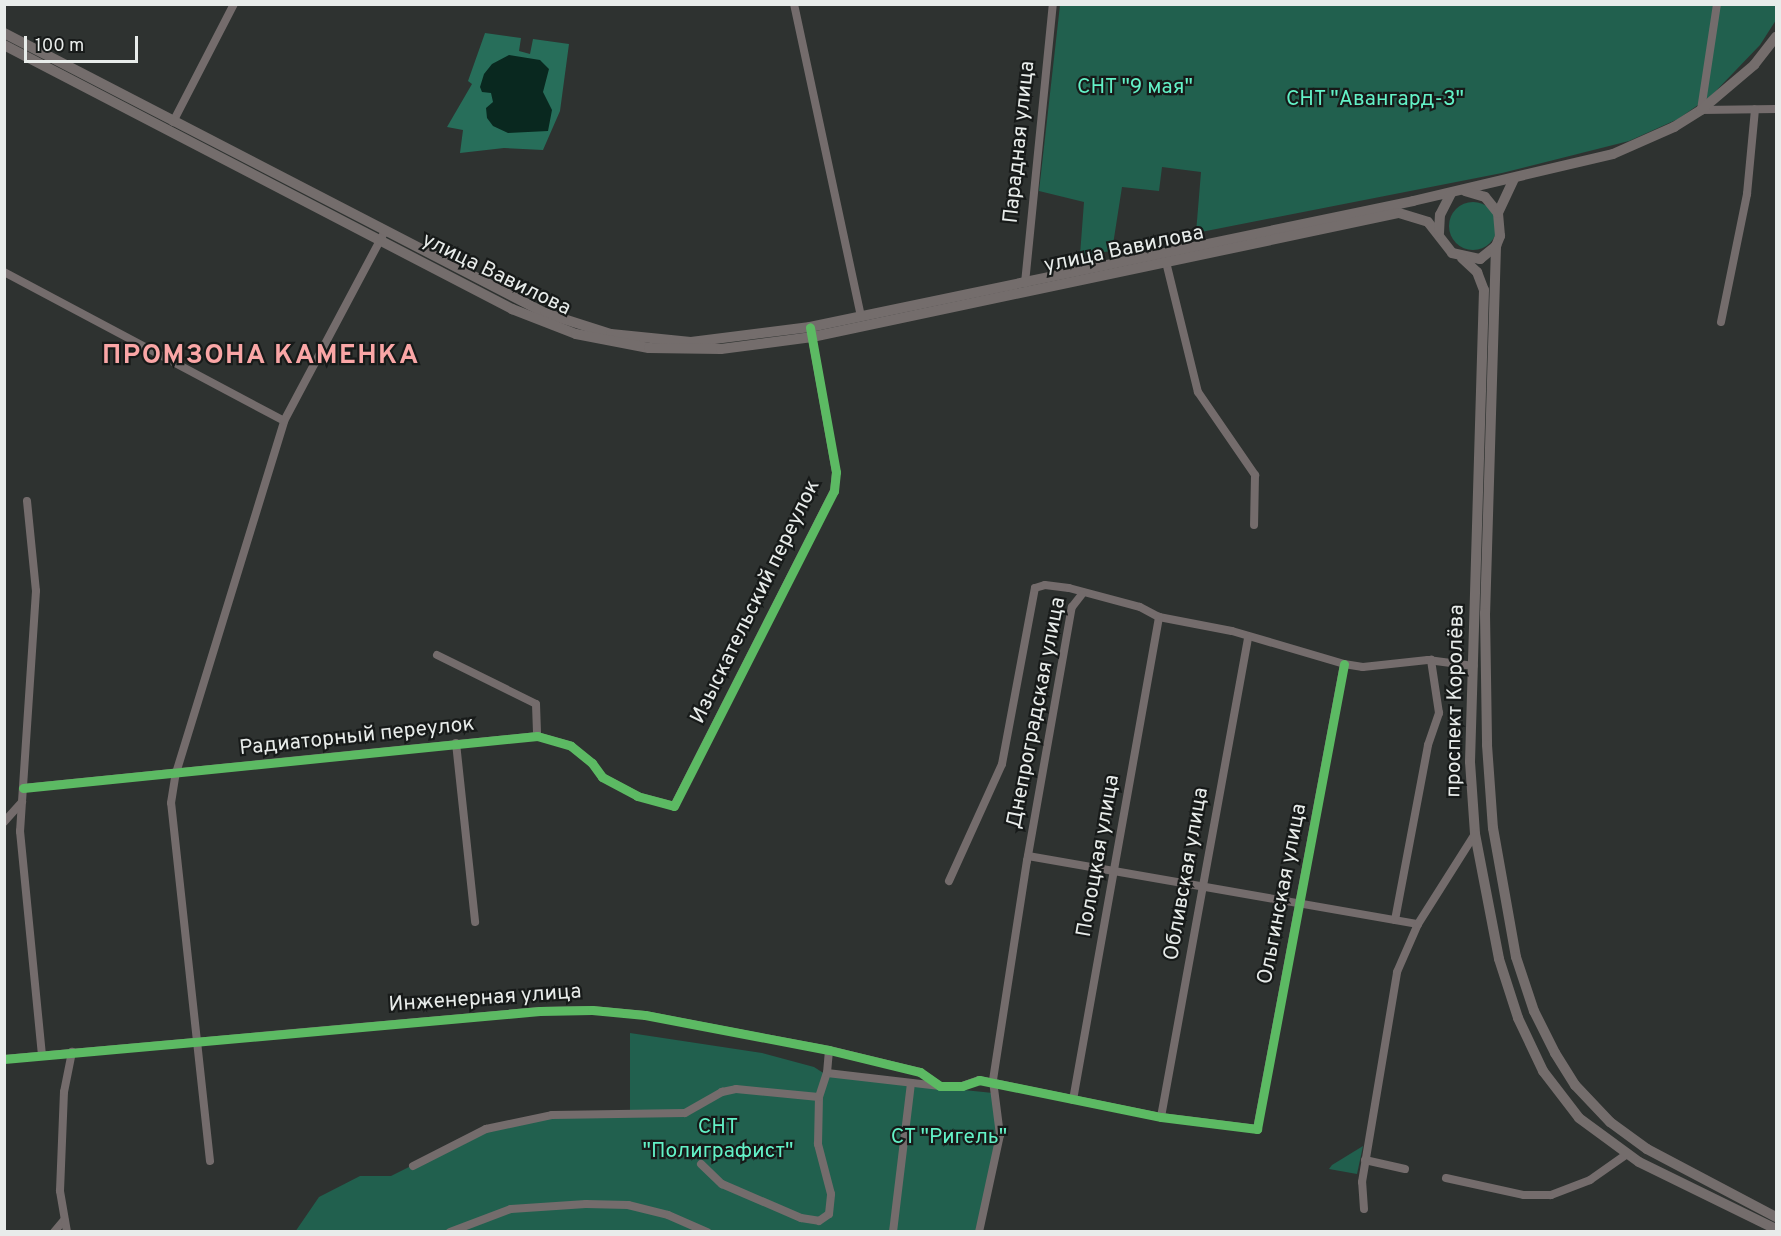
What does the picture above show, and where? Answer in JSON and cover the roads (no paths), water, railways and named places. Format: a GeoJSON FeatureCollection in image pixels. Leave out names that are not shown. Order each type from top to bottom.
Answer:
{"type":"FeatureCollection","features":[{"type":"Feature","properties":{"kind":"main road","name":"улица Вавилова"},"geometry":{"type":"LineString","coordinates":[[4,33],[382,235],[512,309],[609,342],[691,350],[811,332],[1166,262],[1399,213],[1416,215],[1439,233],[1452,253],[1462,258]]}},
{"type":"Feature","properties":{"kind":"main road","name":"улица Вавилова"},"geometry":{"type":"LineString","coordinates":[[811,332],[861,316],[1456,191],[1613,154],[1674,127],[1701,110],[1754,64],[1776,37]]}},
{"type":"Feature","properties":{"kind":"main road","name":"улица Вавилова"},"geometry":{"type":"LineString","coordinates":[[4,45],[382,235]]}},
{"type":"Feature","properties":{"kind":"main road"},"geometry":{"type":"LineString","coordinates":[[1498,213],[1514,178]]}},
{"type":"Feature","properties":{"kind":"main road"},"geometry":{"type":"LineString","coordinates":[[1439,233],[1440,215],[1456,191],[1485,197],[1498,213],[1501,224],[1496,246],[1480,259],[1462,258]]}},
{"type":"Feature","properties":{"kind":"main road","name":"проспект Королёва"},"geometry":{"type":"LineString","coordinates":[[1496,246],[1485,613],[1487,745],[1492,828],[1516,957],[1534,1011],[1550,1043],[1587,1098],[1641,1145],[1774,1222]]}},
{"type":"Feature","properties":{"kind":"main road","name":"проспект Королёва"},"geometry":{"type":"LineString","coordinates":[[1462,258],[1477,272],[1485,290],[1470,762],[1475,834],[1499,959],[1518,1018],[1543,1071],[1579,1118],[1627,1154],[1774,1222]]}},
{"type":"Feature","properties":{"kind":"street"},"geometry":{"type":"LineString","coordinates":[[173,122],[234,4]]}},
{"type":"Feature","properties":{"kind":"street"},"geometry":{"type":"LineString","coordinates":[[794,4],[861,316]]}},
{"type":"Feature","properties":{"kind":"street","name":"Парадная улица"},"geometry":{"type":"LineString","coordinates":[[1025,283],[1053,4]]}},
{"type":"Feature","properties":{"kind":"street"},"geometry":{"type":"LineString","coordinates":[[1717,4],[1701,110],[1776,108]]}},
{"type":"Feature","properties":{"kind":"street"},"geometry":{"type":"LineString","coordinates":[[1721,322],[1747,194],[1755,109]]}},
{"type":"Feature","properties":{"kind":"street"},"geometry":{"type":"LineString","coordinates":[[210,1161],[171,803],[176,773],[284,422],[382,235]]}},
{"type":"Feature","properties":{"kind":"street"},"geometry":{"type":"LineString","coordinates":[[1166,262],[1198,392],[1255,475],[1254,525]]}},
{"type":"Feature","properties":{"kind":"street"},"geometry":{"type":"LineString","coordinates":[[4,272],[284,422]]}},
{"type":"Feature","properties":{"kind":"street","name":"Изыскательский переулок"},"geometry":{"type":"LineString","coordinates":[[674,806],[834,491],[836,472],[811,332]]}},
{"type":"Feature","properties":{"kind":"street"},"geometry":{"type":"LineString","coordinates":[[27,501],[36,591],[20,831],[42,1055]]}},
{"type":"Feature","properties":{"kind":"street","name":"Днепроградская улица"},"geometry":{"type":"LineString","coordinates":[[949,881],[1002,764],[1035,588],[1045,585],[1082,594],[1072,608],[1029,856],[993,1082],[1000,1135],[979,1232]]}},
{"type":"Feature","properties":{"kind":"street"},"geometry":{"type":"LineString","coordinates":[[1082,594],[1140,607],[1159,617],[1232,631],[1248,638],[1344,664],[1363,667],[1431,660],[1474,666]]}},
{"type":"Feature","properties":{"kind":"street","name":"Полоцкая улица"},"geometry":{"type":"LineString","coordinates":[[1073,1100],[1159,617]]}},
{"type":"Feature","properties":{"kind":"street","name":"Обливская улица"},"geometry":{"type":"LineString","coordinates":[[1161,1117],[1248,638]]}},
{"type":"Feature","properties":{"kind":"street"},"geometry":{"type":"LineString","coordinates":[[436,655],[536,704],[537,736]]}},
{"type":"Feature","properties":{"kind":"street"},"geometry":{"type":"LineString","coordinates":[[1395,920],[1428,745],[1439,713],[1431,660]]}},
{"type":"Feature","properties":{"kind":"street","name":"Ольгинская улица"},"geometry":{"type":"LineString","coordinates":[[1161,1117],[1257,1129],[1344,664]]}},
{"type":"Feature","properties":{"kind":"street","name":"Радиаторный переулок"},"geometry":{"type":"LineString","coordinates":[[23,788],[537,736],[571,746],[592,763],[602,777],[637,796],[674,806]]}},
{"type":"Feature","properties":{"kind":"street","name":"Радиаторный переулок"},"geometry":{"type":"LineString","coordinates":[[456,743],[475,922]]}},
{"type":"Feature","properties":{"kind":"street"},"geometry":{"type":"LineString","coordinates":[[4,822],[22,802]]}},
{"type":"Feature","properties":{"kind":"street"},"geometry":{"type":"LineString","coordinates":[[1364,1209],[1360,1192],[1397,972],[1418,924],[1475,834]]}},
{"type":"Feature","properties":{"kind":"street"},"geometry":{"type":"LineString","coordinates":[[1029,856],[1418,924]]}},
{"type":"Feature","properties":{"kind":"street","name":"Инженерная улица"},"geometry":{"type":"LineString","coordinates":[[4,1059],[198,1040],[592,1010],[645,1015],[829,1050],[920,1072],[940,1086]]}},
{"type":"Feature","properties":{"kind":"street"},"geometry":{"type":"LineString","coordinates":[[701,1164],[722,1184],[801,1218],[819,1221],[829,1214],[831,1194],[818,1144],[819,1097],[827,1073],[829,1050]]}},
{"type":"Feature","properties":{"kind":"street"},"geometry":{"type":"LineString","coordinates":[[67,1232],[60,1191],[64,1092],[72,1052]]}},
{"type":"Feature","properties":{"kind":"street"},"geometry":{"type":"LineString","coordinates":[[827,1073],[940,1086],[962,1086],[979,1080],[1161,1117]]}},
{"type":"Feature","properties":{"kind":"street"},"geometry":{"type":"LineString","coordinates":[[893,1232],[911,1083]]}},
{"type":"Feature","properties":{"kind":"street"},"geometry":{"type":"LineString","coordinates":[[413,1166],[486,1129],[552,1115],[685,1113],[722,1092],[736,1089],[819,1097]]}},
{"type":"Feature","properties":{"kind":"street"},"geometry":{"type":"LineString","coordinates":[[1446,1178],[1524,1195],[1551,1195],[1590,1180],[1627,1154]]}},
{"type":"Feature","properties":{"kind":"street"},"geometry":{"type":"LineString","coordinates":[[1365,1160],[1405,1168]]}},
{"type":"Feature","properties":{"kind":"street"},"geometry":{"type":"LineString","coordinates":[[450,1232],[511,1209],[586,1204],[628,1205],[668,1215],[707,1232]]}},
{"type":"Feature","properties":{"kind":"street"},"geometry":{"type":"LineString","coordinates":[[54,1232],[64,1220]]}},
{"type":"Feature","properties":{"kind":"district","name":"ПРОМЗОНА КАМЕНКА"},"geometry":{"type":"Point","coordinates":[261,357]}},
{"type":"Feature","properties":{"kind":"park label","name":"СНТ \"9 мая\""},"geometry":{"type":"Point","coordinates":[1135,88]}},
{"type":"Feature","properties":{"kind":"park label","name":"СНТ \"Авангард-3\""},"geometry":{"type":"Point","coordinates":[1375,100]}},
{"type":"Feature","properties":{"kind":"park label","name":"СТ \"Ригель\""},"geometry":{"type":"Point","coordinates":[949,1138]}},
{"type":"Feature","properties":{"kind":"park label","name":"СНТ \"Полиграфист\""},"geometry":{"type":"Point","coordinates":[718,1140]}}]}
